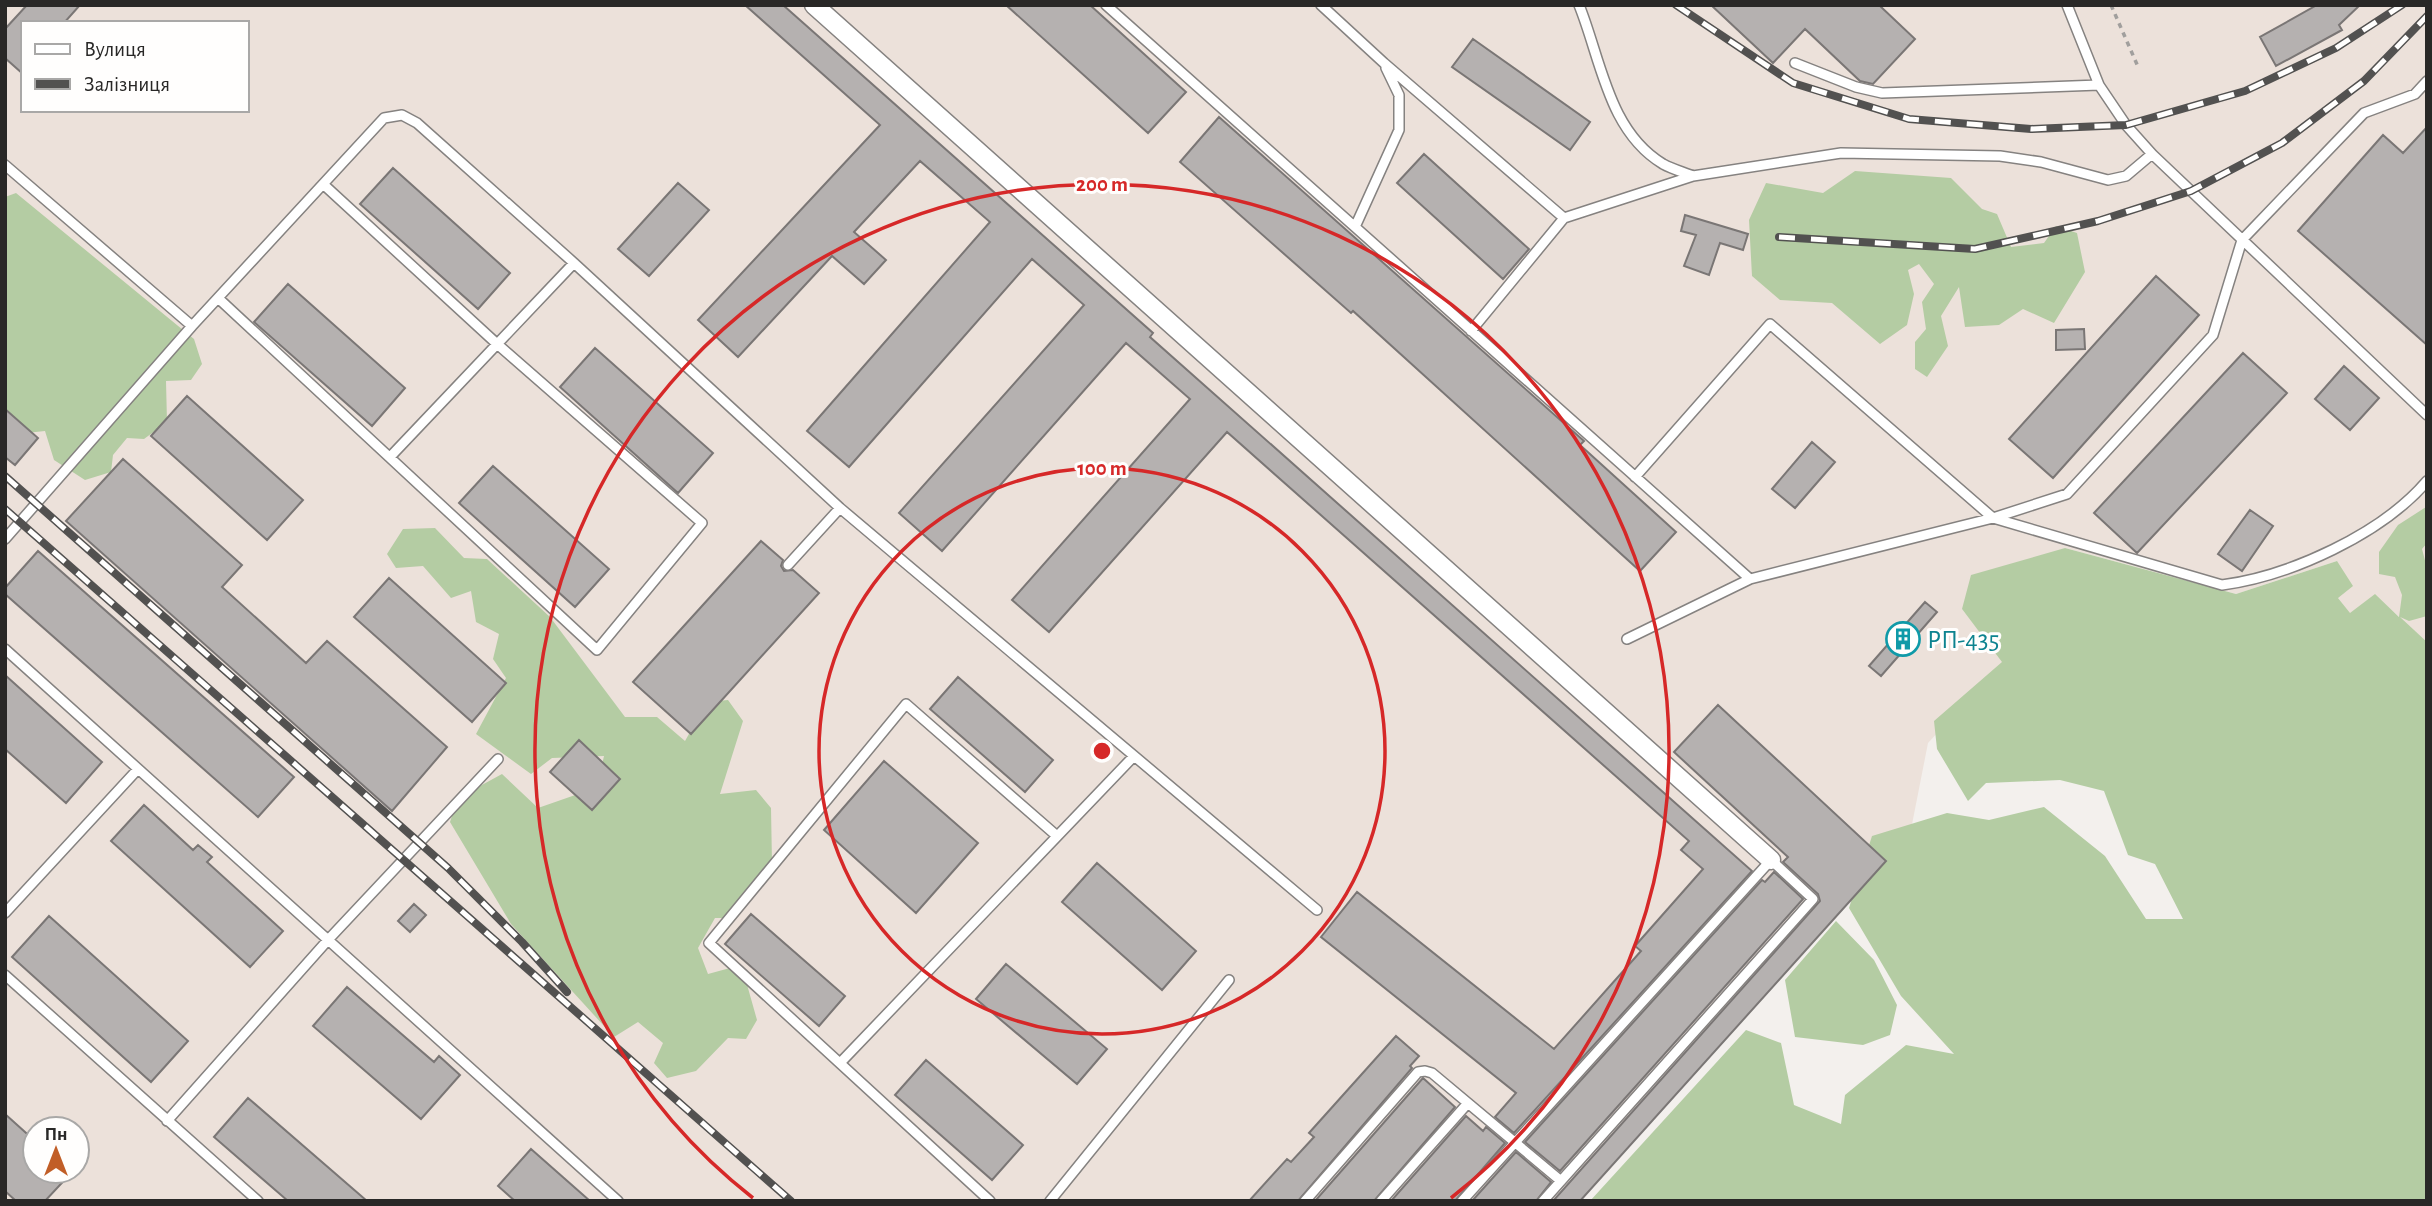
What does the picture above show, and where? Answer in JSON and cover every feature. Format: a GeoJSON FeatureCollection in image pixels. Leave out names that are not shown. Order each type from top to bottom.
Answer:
{"type":"FeatureCollection","features":[{"type":"Feature","properties":{"kind":"street"},"geometry":{"type":"LineString","coordinates":[[814,5],[1771,860]]}},
{"type":"Feature","properties":{"kind":"lane"},"geometry":{"type":"LineString","coordinates":[[1106,5],[1750,579]]}},
{"type":"Feature","properties":{"kind":"lane"},"geometry":{"type":"LineString","coordinates":[[1321,5],[1564,218]]}},
{"type":"Feature","properties":{"kind":"lane"},"geometry":{"type":"LineString","coordinates":[[1579,5],[1616,113],[1636,141],[1662,164],[1693,176]]}},
{"type":"Feature","properties":{"kind":"lane"},"geometry":{"type":"LineString","coordinates":[[2067,5],[2099,85],[2126,125],[2152,154],[2427,415]]}},
{"type":"Feature","properties":{"kind":"lane"},"geometry":{"type":"LineString","coordinates":[[1355,227],[1399,130],[1399,95],[1384,63]]}},
{"type":"Feature","properties":{"kind":"lane"},"geometry":{"type":"LineString","coordinates":[[1796,63],[1856,87],[1882,93],[2099,85]]}},
{"type":"Feature","properties":{"kind":"lane"},"geometry":{"type":"LineString","coordinates":[[1627,639],[1750,579],[1993,517],[2067,494],[2213,335],[2242,240],[2364,113],[2415,94],[2427,81]]}},
{"type":"Feature","properties":{"kind":"lane"},"geometry":{"type":"LineString","coordinates":[[5,539],[192,326],[384,118],[402,115],[417,123],[575,263],[840,508],[1317,910]]}},
{"type":"Feature","properties":{"kind":"lane"},"geometry":{"type":"LineString","coordinates":[[1471,331],[1564,218],[1693,176],[1841,153],[2000,156],[2041,162],[2108,180],[2126,176],[2152,154]]}},
{"type":"Feature","properties":{"kind":"lane"},"geometry":{"type":"LineString","coordinates":[[5,165],[192,326]]}},
{"type":"Feature","properties":{"kind":"lane"},"geometry":{"type":"LineString","coordinates":[[218,298],[597,650],[702,523],[496,343],[323,184]]}},
{"type":"Feature","properties":{"kind":"lane"},"geometry":{"type":"LineString","coordinates":[[390,457],[575,263]]}},
{"type":"Feature","properties":{"kind":"lane"},"geometry":{"type":"LineString","coordinates":[[1635,477],[1770,324],[1993,517],[2222,585],[2250,582],[2347,544],[2385,519],[2427,481]]}},
{"type":"Feature","properties":{"kind":"lane"},"geometry":{"type":"LineString","coordinates":[[788,565],[840,508]]}},
{"type":"Feature","properties":{"kind":"lane"},"geometry":{"type":"LineString","coordinates":[[5,649],[618,1201]]}},
{"type":"Feature","properties":{"kind":"lane"},"geometry":{"type":"LineString","coordinates":[[990,1201],[709,943],[906,704],[1057,836]]}},
{"type":"Feature","properties":{"kind":"lane"},"geometry":{"type":"LineString","coordinates":[[840,1063],[1134,756]]}},
{"type":"Feature","properties":{"kind":"lane"},"geometry":{"type":"LineString","coordinates":[[167,1121],[327,941],[498,759]]}},
{"type":"Feature","properties":{"kind":"lane"},"geometry":{"type":"LineString","coordinates":[[5,913],[138,769]]}},
{"type":"Feature","properties":{"kind":"lane"},"geometry":{"type":"LineString","coordinates":[[1462,1201],[1771,860],[1813,900],[1543,1201]]}},
{"type":"Feature","properties":{"kind":"lane"},"geometry":{"type":"LineString","coordinates":[[5,975],[258,1201]]}},
{"type":"Feature","properties":{"kind":"lane"},"geometry":{"type":"LineString","coordinates":[[1050,1201],[1229,979]]}},
{"type":"Feature","properties":{"kind":"lane"},"geometry":{"type":"LineString","coordinates":[[1306,1201],[1419,1072],[1425,1071],[1432,1073],[1561,1181]]}},
{"type":"Feature","properties":{"kind":"lane"},"geometry":{"type":"LineString","coordinates":[[1381,1201],[1468,1103]]}},
{"type":"Feature","properties":{"kind":"path"},"geometry":{"type":"LineString","coordinates":[[2111,5],[2139,69]]}},
{"type":"Feature","properties":{"kind":"shaded area"},"geometry":{"type":"Polygon","coordinates":[[[5,5],[2427,5],[2427,642],[2375,595],[2350,614],[2338,598],[2337,561],[2236,594],[2065,548],[1962,609],[2003,662],[1928,743],[1904,865],[1843,907],[1580,1201],[5,1201],[5,5]]]}},
{"type":"Feature","properties":{"kind":"green space"},"geometry":{"type":"Polygon","coordinates":[[[1855,171],[1951,178],[1982,209],[1997,214],[2011,247],[2044,243],[2056,226],[2077,233],[2085,272],[2054,323],[2023,309],[1999,325],[1965,327],[1959,287],[1941,316],[1948,346],[1927,377],[1915,369],[1915,342],[1926,329],[1922,302],[1934,284],[1919,264],[1908,270],[1914,294],[1907,325],[1880,344],[1832,303],[1780,300],[1752,276],[1749,220],[1766,183],[1823,193],[1855,171]]]}},
{"type":"Feature","properties":{"kind":"green space"},"geometry":{"type":"Polygon","coordinates":[[[16,193],[194,339],[202,364],[191,380],[166,381],[167,422],[144,439],[127,438],[113,455],[111,472],[85,480],[54,460],[45,431],[26,433],[5,424],[5,197],[16,193]]]}},
{"type":"Feature","properties":{"kind":"green space"},"geometry":{"type":"Polygon","coordinates":[[[2426,507],[2427,543],[2422,549],[2427,568],[2427,616],[2409,621],[2400,617],[2427,642],[2427,1201],[1590,1201],[1746,1030],[1781,1043],[1794,1105],[1841,1124],[1845,1095],[1906,1045],[1954,1054],[1901,996],[1849,908],[1872,836],[1947,813],[1989,820],[2044,807],[2105,856],[2146,919],[2183,919],[2155,864],[2128,855],[2104,791],[2060,780],[1986,783],[1968,801],[1937,749],[1934,721],[2002,662],[1962,609],[1971,575],[2065,548],[2236,594],[2337,561],[2353,586],[2338,598],[2350,613],[2375,594],[2399,617],[2402,595],[2395,577],[2379,574],[2379,552],[2398,525],[2426,507]]]}},
{"type":"Feature","properties":{"kind":"green space"},"geometry":{"type":"Polygon","coordinates":[[[435,528],[464,558],[487,559],[550,617],[625,717],[657,717],[685,741],[707,702],[728,700],[743,721],[720,794],[756,790],[771,808],[772,864],[735,918],[715,918],[698,948],[708,974],[730,968],[746,981],[757,1020],[746,1039],[728,1038],[696,1071],[667,1078],[654,1063],[663,1043],[638,1022],[614,1037],[511,924],[450,822],[458,798],[502,774],[538,808],[581,793],[594,800],[604,756],[552,758],[531,774],[476,734],[506,678],[493,659],[499,634],[476,622],[471,591],[451,598],[423,566],[396,568],[387,554],[403,529],[435,528]]]}},
{"type":"Feature","properties":{"kind":"green space"},"geometry":{"type":"Polygon","coordinates":[[[1836,921],[1874,960],[1897,1005],[1890,1035],[1863,1045],[1795,1037],[1785,980],[1836,921]]]}},
{"type":"Feature","properties":{"kind":"building"},"geometry":{"type":"Polygon","coordinates":[[[27,5],[80,5],[66,21],[21,21],[21,72],[5,58],[5,29],[27,5]]]}},
{"type":"Feature","properties":{"kind":"building"},"geometry":{"type":"Polygon","coordinates":[[[745,5],[783,5],[1153,333],[1150,337],[1752,871],[1514,1133],[1495,1117],[1516,1093],[1321,937],[1357,892],[1554,1049],[1641,951],[1635,946],[1703,869],[1681,850],[1689,841],[1227,432],[1049,632],[1012,600],[1190,399],[1126,343],[942,551],[899,513],[1084,305],[1032,259],[849,467],[807,431],[990,222],[920,161],[854,232],[886,260],[864,284],[832,256],[738,357],[698,320],[880,125],[745,5]]]}},
{"type":"Feature","properties":{"kind":"building"},"geometry":{"type":"Polygon","coordinates":[[[1006,5],[1090,5],[1186,92],[1148,133],[1006,5]]]}},
{"type":"Feature","properties":{"kind":"building"},"geometry":{"type":"Polygon","coordinates":[[[1711,5],[1879,5],[1915,39],[1873,84],[1860,81],[1805,29],[1773,63],[1711,5]]]}},
{"type":"Feature","properties":{"kind":"building"},"geometry":{"type":"Polygon","coordinates":[[[2317,5],[2360,5],[2339,25],[2342,30],[2276,66],[2260,37],[2317,5]]]}},
{"type":"Feature","properties":{"kind":"building"},"geometry":{"type":"Polygon","coordinates":[[[1473,39],[1590,122],[1570,150],[1452,67],[1473,39]]]}},
{"type":"Feature","properties":{"kind":"building"},"geometry":{"type":"Polygon","coordinates":[[[1219,117],[1584,441],[1580,445],[1676,532],[1640,571],[1353,311],[1351,313],[1180,162],[1219,117]]]}},
{"type":"Feature","properties":{"kind":"building"},"geometry":{"type":"Polygon","coordinates":[[[2427,127],[2427,345],[2298,231],[2383,135],[2403,153],[2427,127]]]}},
{"type":"Feature","properties":{"kind":"building"},"geometry":{"type":"Polygon","coordinates":[[[1424,154],[1529,249],[1503,279],[1397,183],[1424,154]]]}},
{"type":"Feature","properties":{"kind":"building"},"geometry":{"type":"Polygon","coordinates":[[[393,168],[510,273],[478,309],[360,204],[393,168]]]}},
{"type":"Feature","properties":{"kind":"building"},"geometry":{"type":"Polygon","coordinates":[[[678,183],[709,210],[649,276],[618,249],[678,183]]]}},
{"type":"Feature","properties":{"kind":"building"},"geometry":{"type":"Polygon","coordinates":[[[1685,215],[1748,234],[1743,250],[1720,243],[1709,275],[1684,266],[1696,235],[1681,231],[1685,215]]]}},
{"type":"Feature","properties":{"kind":"building"},"geometry":{"type":"Polygon","coordinates":[[[2156,276],[2199,315],[2053,478],[2009,439],[2156,276]]]}},
{"type":"Feature","properties":{"kind":"building"},"geometry":{"type":"Polygon","coordinates":[[[288,284],[405,388],[372,426],[254,322],[288,284]]]}},
{"type":"Feature","properties":{"kind":"building"},"geometry":{"type":"Polygon","coordinates":[[[2084,329],[2085,349],[2056,350],[2056,330],[2084,329]]]}},
{"type":"Feature","properties":{"kind":"building"},"geometry":{"type":"Polygon","coordinates":[[[595,348],[713,453],[678,493],[560,387],[595,348]]]}},
{"type":"Feature","properties":{"kind":"building"},"geometry":{"type":"Polygon","coordinates":[[[2243,353],[2287,393],[2137,553],[2094,513],[2243,353]]]}},
{"type":"Feature","properties":{"kind":"building"},"geometry":{"type":"Polygon","coordinates":[[[2344,366],[2379,398],[2350,430],[2315,399],[2344,366]]]}},
{"type":"Feature","properties":{"kind":"building"},"geometry":{"type":"Polygon","coordinates":[[[187,396],[303,500],[267,540],[151,436],[187,396]]]}},
{"type":"Feature","properties":{"kind":"building"},"geometry":{"type":"Polygon","coordinates":[[[5,409],[38,438],[15,465],[5,457],[5,409]]]}},
{"type":"Feature","properties":{"kind":"building"},"geometry":{"type":"Polygon","coordinates":[[[1812,442],[1835,462],[1795,508],[1772,489],[1812,442]]]}},
{"type":"Feature","properties":{"kind":"building"},"geometry":{"type":"Polygon","coordinates":[[[123,459],[242,565],[222,587],[306,663],[327,641],[447,747],[392,811],[66,521],[123,459]]]}},
{"type":"Feature","properties":{"kind":"building"},"geometry":{"type":"Polygon","coordinates":[[[493,466],[609,569],[575,607],[459,503],[493,466]]]}},
{"type":"Feature","properties":{"kind":"building"},"geometry":{"type":"Polygon","coordinates":[[[2250,510],[2273,526],[2242,571],[2218,554],[2250,510]]]}},
{"type":"Feature","properties":{"kind":"building"},"geometry":{"type":"Polygon","coordinates":[[[761,541],[783,560],[781,566],[784,571],[793,570],[819,593],[691,734],[633,682],[761,541]]]}},
{"type":"Feature","properties":{"kind":"building"},"geometry":{"type":"Polygon","coordinates":[[[38,551],[294,777],[258,817],[5,594],[5,588],[38,551]]]}},
{"type":"Feature","properties":{"kind":"building"},"geometry":{"type":"Polygon","coordinates":[[[389,578],[506,683],[472,722],[354,617],[389,578]]]}},
{"type":"Feature","properties":{"kind":"building","name":"РП-435"},"geometry":{"type":"Polygon","coordinates":[[[1925,602],[1937,612],[1881,676],[1869,666],[1925,602]]]}},
{"type":"Feature","properties":{"kind":"building"},"geometry":{"type":"Polygon","coordinates":[[[5,675],[102,762],[66,803],[5,749],[5,675]]]}},
{"type":"Feature","properties":{"kind":"building"},"geometry":{"type":"Polygon","coordinates":[[[958,677],[1053,760],[1025,792],[930,709],[958,677]]]}},
{"type":"Feature","properties":{"kind":"building"},"geometry":{"type":"Polygon","coordinates":[[[1718,705],[1886,861],[1580,1201],[1553,1201],[1820,901],[1818,894],[1783,862],[1788,857],[1674,752],[1718,705]]]}},
{"type":"Feature","properties":{"kind":"building"},"geometry":{"type":"Polygon","coordinates":[[[579,740],[620,779],[592,810],[550,772],[579,740]]]}},
{"type":"Feature","properties":{"kind":"building"},"geometry":{"type":"Polygon","coordinates":[[[884,761],[978,843],[916,913],[824,830],[884,761]]]}},
{"type":"Feature","properties":{"kind":"building"},"geometry":{"type":"Polygon","coordinates":[[[144,805],[193,850],[198,845],[212,857],[207,862],[283,931],[250,967],[111,841],[144,805]]]}},
{"type":"Feature","properties":{"kind":"building"},"geometry":{"type":"Polygon","coordinates":[[[1097,863],[1196,951],[1162,990],[1062,902],[1097,863]]]}},
{"type":"Feature","properties":{"kind":"building"},"geometry":{"type":"Polygon","coordinates":[[[1774,872],[1803,899],[1560,1171],[1525,1142],[1762,880],[1765,882],[1774,872]]]}},
{"type":"Feature","properties":{"kind":"building"},"geometry":{"type":"Polygon","coordinates":[[[414,904],[426,915],[410,932],[398,921],[414,904]]]}},
{"type":"Feature","properties":{"kind":"building"},"geometry":{"type":"Polygon","coordinates":[[[751,914],[845,996],[819,1026],[725,944],[751,914]]]}},
{"type":"Feature","properties":{"kind":"building"},"geometry":{"type":"Polygon","coordinates":[[[49,916],[188,1041],[151,1082],[12,957],[49,916]]]}},
{"type":"Feature","properties":{"kind":"building"},"geometry":{"type":"Polygon","coordinates":[[[1006,964],[1107,1049],[1077,1084],[976,999],[1006,964]]]}},
{"type":"Feature","properties":{"kind":"building"},"geometry":{"type":"Polygon","coordinates":[[[347,987],[434,1062],[439,1056],[460,1075],[421,1119],[313,1026],[347,987]]]}},
{"type":"Feature","properties":{"kind":"building"},"geometry":{"type":"Polygon","coordinates":[[[1396,1036],[1419,1056],[1410,1066],[1412,1068],[1298,1201],[1249,1201],[1287,1159],[1291,1162],[1314,1137],[1309,1133],[1396,1036]]]}},
{"type":"Feature","properties":{"kind":"building"},"geometry":{"type":"Polygon","coordinates":[[[926,1060],[1023,1145],[992,1180],[895,1095],[926,1060]]]}},
{"type":"Feature","properties":{"kind":"building"},"geometry":{"type":"Polygon","coordinates":[[[1423,1078],[1455,1107],[1374,1201],[1315,1201],[1423,1078]]]}},
{"type":"Feature","properties":{"kind":"building"},"geometry":{"type":"Polygon","coordinates":[[[248,1098],[367,1201],[288,1201],[214,1137],[248,1098]]]}},
{"type":"Feature","properties":{"kind":"building"},"geometry":{"type":"Polygon","coordinates":[[[5,1114],[21,1128],[21,1185],[60,1185],[45,1201],[16,1201],[5,1191],[5,1114]]]}},
{"type":"Feature","properties":{"kind":"building"},"geometry":{"type":"Polygon","coordinates":[[[1466,1116],[1483,1131],[1486,1127],[1505,1143],[1455,1201],[1391,1201],[1466,1116]]]}},
{"type":"Feature","properties":{"kind":"building"},"geometry":{"type":"Polygon","coordinates":[[[531,1149],[590,1201],[515,1201],[498,1186],[531,1149]]]}},
{"type":"Feature","properties":{"kind":"building"},"geometry":{"type":"Polygon","coordinates":[[[1516,1152],[1551,1182],[1536,1201],[1472,1201],[1516,1152]]]}},
{"type":"Feature","properties":{"kind":"railway"},"geometry":{"type":"LineString","coordinates":[[1676,5],[1793,83],[1909,119],[2031,129],[2126,125],[2245,91],[2336,48],[2402,5]]}},
{"type":"Feature","properties":{"kind":"railway"},"geometry":{"type":"LineString","coordinates":[[1779,237],[1975,249],[2098,221],[2191,191],[2282,143],[2364,81],[2427,16]]}},
{"type":"Feature","properties":{"kind":"railway"},"geometry":{"type":"LineString","coordinates":[[5,476],[448,868],[522,942],[567,992]]}},
{"type":"Feature","properties":{"kind":"railway"},"geometry":{"type":"LineString","coordinates":[[5,509],[791,1201]]}},
{"type":"Feature","properties":{"kind":"place","name":"РП-435"},"geometry":{"type":"Point","coordinates":[1903,639]}}]}
